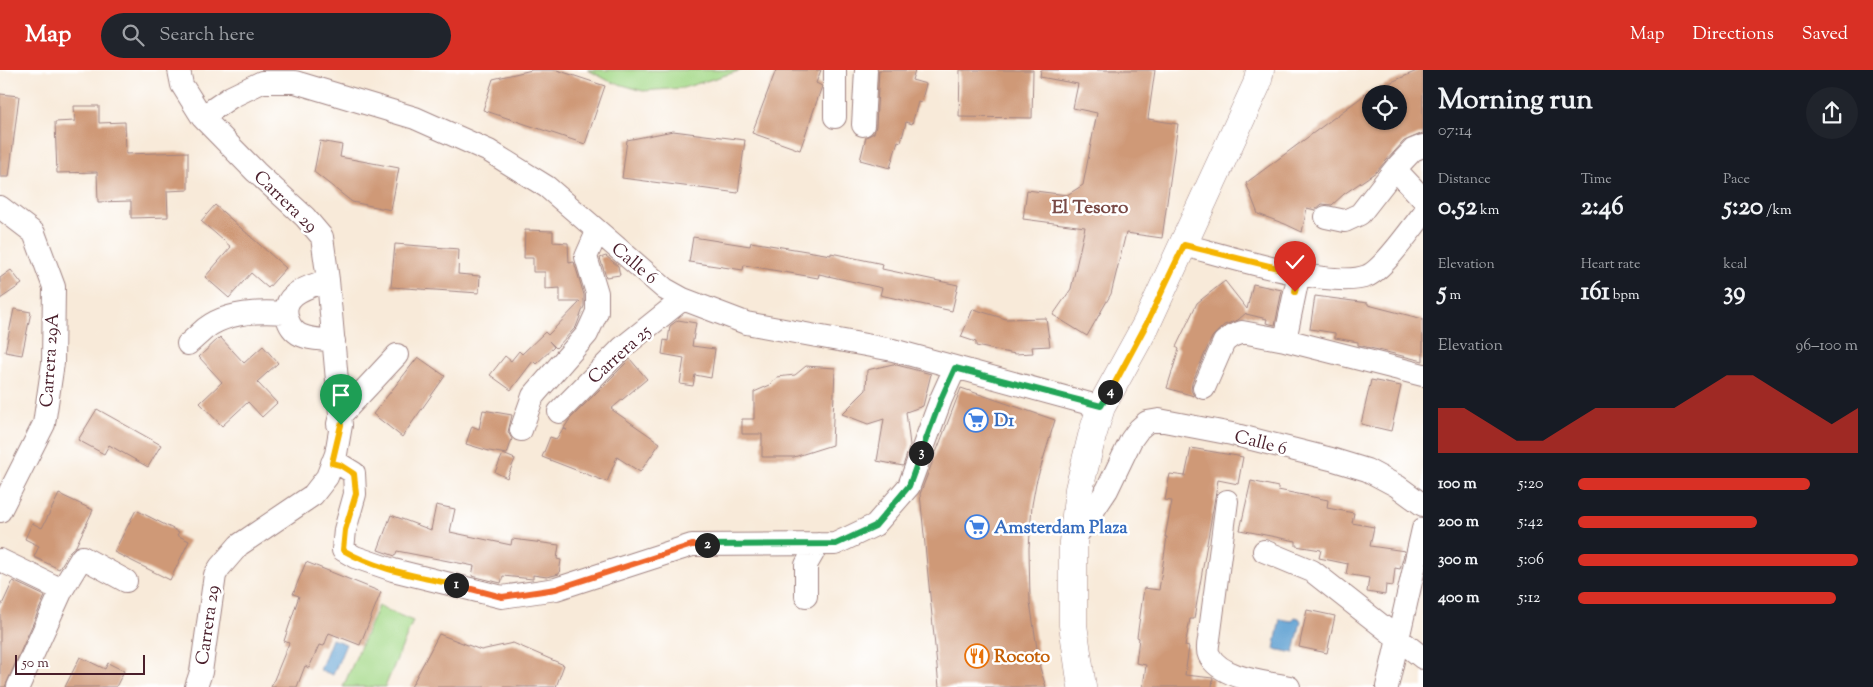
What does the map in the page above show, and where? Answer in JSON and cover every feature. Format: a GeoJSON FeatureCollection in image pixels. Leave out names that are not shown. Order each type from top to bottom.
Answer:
{"type":"FeatureCollection","features":[{"type":"Feature","properties":{"kind":"main road"},"geometry":{"type":"LineString","coordinates":[[1082,687],[1073,625],[1073,542],[1079,489],[1101,406],[1146,325],[1184,245],[1256,84],[1260,70]]}},
{"type":"Feature","properties":{"kind":"street","name":"Carrera 29"},"geometry":{"type":"LineString","coordinates":[[179,70],[182,86],[202,117],[256,172],[305,217],[322,236],[328,280],[341,425],[327,477],[313,495],[239,545],[220,566],[215,575],[212,584],[202,682]]}},
{"type":"Feature","properties":{"kind":"street"},"geometry":{"type":"LineString","coordinates":[[836,70],[836,117]]}},
{"type":"Feature","properties":{"kind":"street"},"geometry":{"type":"LineString","coordinates":[[863,124],[866,70]]}},
{"type":"Feature","properties":{"kind":"street","name":"Calle 6"},"geometry":{"type":"LineString","coordinates":[[202,117],[231,97],[262,82],[294,82],[415,118],[489,151],[548,187],[665,288],[683,299],[746,323],[893,350],[1101,406]]}},
{"type":"Feature","properties":{"kind":"street"},"geometry":{"type":"LineString","coordinates":[[1326,217],[1345,221],[1360,214],[1395,169],[1420,152]]}},
{"type":"Feature","properties":{"kind":"street"},"geometry":{"type":"LineString","coordinates":[[1395,169],[1423,199]]}},
{"type":"Feature","properties":{"kind":"street","name":"Carrera 29A"},"geometry":{"type":"LineString","coordinates":[[0,207],[34,233],[54,287],[53,363],[44,424],[0,510]]}},
{"type":"Feature","properties":{"kind":"street"},"geometry":{"type":"LineString","coordinates":[[1184,245],[1298,273],[1330,279],[1352,280],[1368,276],[1381,265],[1423,214]]}},
{"type":"Feature","properties":{"kind":"street"},"geometry":{"type":"LineString","coordinates":[[521,430],[533,396],[587,334],[597,312],[597,293],[586,257],[598,232]]}},
{"type":"Feature","properties":{"kind":"street"},"geometry":{"type":"LineString","coordinates":[[1285,340],[1298,273]]}},
{"type":"Feature","properties":{"kind":"street"},"geometry":{"type":"LineString","coordinates":[[328,280],[300,290],[288,299],[285,313],[290,326],[302,336],[334,340]]}},
{"type":"Feature","properties":{"kind":"street","name":"Carrera 25"},"geometry":{"type":"LineString","coordinates":[[559,412],[623,347],[683,299]]}},
{"type":"Feature","properties":{"kind":"street"},"geometry":{"type":"LineString","coordinates":[[188,344],[207,328],[228,317],[268,312],[285,313]]}},
{"type":"Feature","properties":{"kind":"street"},"geometry":{"type":"LineString","coordinates":[[1204,388],[1224,342],[1242,332],[1285,340],[1423,375]]}},
{"type":"Feature","properties":{"kind":"street"},"geometry":{"type":"LineString","coordinates":[[340,416],[398,355]]}},
{"type":"Feature","properties":{"kind":"street"},"geometry":{"type":"LineString","coordinates":[[332,463],[340,465],[354,474],[356,494],[345,530],[343,550],[355,557],[393,570],[502,597],[556,589],[692,545],[836,544],[875,526],[909,486],[941,399],[955,368]]}},
{"type":"Feature","properties":{"kind":"street","name":"Carrera 29"},"geometry":{"type":"LineString","coordinates":[[293,510],[322,474],[331,451],[340,416]]}},
{"type":"Feature","properties":{"kind":"street","name":"Calle 6"},"geometry":{"type":"LineString","coordinates":[[1073,542],[1107,490],[1131,440],[1147,422],[1158,420],[1232,434],[1367,470],[1397,486],[1423,505]]}},
{"type":"Feature","properties":{"kind":"street"},"geometry":{"type":"LineString","coordinates":[[1085,466],[1093,475],[1101,478],[1116,472]]}},
{"type":"Feature","properties":{"kind":"street"},"geometry":{"type":"LineString","coordinates":[[1227,501],[1208,640],[1208,654],[1218,667],[1231,674],[1289,687]]}},
{"type":"Feature","properties":{"kind":"street"},"geometry":{"type":"LineString","coordinates":[[1388,687],[1423,529]]}},
{"type":"Feature","properties":{"kind":"street"},"geometry":{"type":"LineString","coordinates":[[806,596],[806,565],[818,544]]}},
{"type":"Feature","properties":{"kind":"street"},"geometry":{"type":"LineString","coordinates":[[1264,551],[1312,571],[1423,658]]}},
{"type":"Feature","properties":{"kind":"street"},"geometry":{"type":"LineString","coordinates":[[18,687],[62,590],[82,557],[126,581]]}},
{"type":"Feature","properties":{"kind":"street"},"geometry":{"type":"LineString","coordinates":[[0,560],[62,590]]}},
{"type":"Feature","properties":{"kind":"green space"},"geometry":{"type":"Polygon","coordinates":[[[588,70],[742,70],[683,88],[643,91],[609,81],[588,70]]]}},
{"type":"Feature","properties":{"kind":"green space"},"geometry":{"type":"Polygon","coordinates":[[[378,606],[413,621],[385,687],[343,687],[378,606]]]}},
{"type":"Feature","properties":{"kind":"water"},"geometry":{"type":"Polygon","coordinates":[[[1295,617],[1301,621],[1294,653],[1274,649],[1280,619],[1292,621],[1295,617]]]}},
{"type":"Feature","properties":{"kind":"water"},"geometry":{"type":"Polygon","coordinates":[[[332,639],[346,644],[333,675],[320,670],[332,639]]]}},
{"type":"Feature","properties":{"kind":"building"},"geometry":{"type":"Polygon","coordinates":[[[532,70],[557,70],[605,86],[585,144],[483,110],[493,79],[532,70]]]}},
{"type":"Feature","properties":{"kind":"building"},"geometry":{"type":"Polygon","coordinates":[[[776,70],[821,70],[816,83],[822,86],[800,150],[752,133],[776,70]]]}},
{"type":"Feature","properties":{"kind":"building"},"geometry":{"type":"Polygon","coordinates":[[[879,70],[915,70],[912,80],[926,84],[921,103],[918,102],[912,124],[906,122],[901,142],[898,141],[890,168],[860,160],[866,137],[874,133],[876,126],[879,70]]]}},
{"type":"Feature","properties":{"kind":"building"},"geometry":{"type":"Polygon","coordinates":[[[960,70],[1033,70],[1032,118],[959,117],[960,70]]]}},
{"type":"Feature","properties":{"kind":"building"},"geometry":{"type":"Polygon","coordinates":[[[1041,70],[1155,70],[1148,119],[1178,124],[1162,238],[1126,233],[1111,294],[1087,336],[1053,315],[1071,289],[1085,227],[1023,219],[1027,190],[1067,195],[1083,185],[1097,113],[1073,108],[1078,84],[1040,77],[1041,70]]]}},
{"type":"Feature","properties":{"kind":"building"},"geometry":{"type":"Polygon","coordinates":[[[1423,70],[1423,133],[1404,141],[1376,172],[1344,194],[1332,205],[1322,204],[1315,210],[1307,208],[1302,232],[1258,214],[1246,183],[1362,97],[1362,130],[1407,130],[1407,85],[1385,85],[1423,70]]]}},
{"type":"Feature","properties":{"kind":"building"},"geometry":{"type":"Polygon","coordinates":[[[0,94],[19,96],[9,177],[0,177],[0,94]]]}},
{"type":"Feature","properties":{"kind":"building"},"geometry":{"type":"Polygon","coordinates":[[[74,106],[99,106],[99,123],[125,122],[126,154],[188,152],[188,190],[167,191],[168,217],[131,218],[131,201],[98,202],[97,172],[57,173],[55,122],[75,121],[74,106]]]}},
{"type":"Feature","properties":{"kind":"building"},"geometry":{"type":"Polygon","coordinates":[[[673,131],[745,140],[738,193],[622,178],[627,140],[673,131]]]}},
{"type":"Feature","properties":{"kind":"building"},"geometry":{"type":"Polygon","coordinates":[[[320,141],[342,145],[340,157],[399,168],[391,210],[352,202],[314,172],[320,141]]]}},
{"type":"Feature","properties":{"kind":"building"},"geometry":{"type":"Polygon","coordinates":[[[215,205],[286,268],[268,288],[251,273],[229,298],[205,277],[231,247],[201,221],[215,205]]]}},
{"type":"Feature","properties":{"kind":"building"},"geometry":{"type":"Polygon","coordinates":[[[525,230],[553,231],[553,242],[568,243],[569,263],[574,262],[584,295],[584,306],[576,327],[556,348],[549,341],[554,347],[536,364],[533,361],[511,390],[490,375],[505,356],[511,361],[519,351],[522,354],[545,332],[548,335],[580,302],[560,302],[560,288],[545,289],[545,272],[533,272],[533,258],[524,258],[525,230]]]}},
{"type":"Feature","properties":{"kind":"building"},"geometry":{"type":"Polygon","coordinates":[[[693,237],[750,246],[751,242],[831,255],[831,253],[883,264],[882,269],[958,285],[952,311],[880,295],[882,288],[819,274],[818,278],[744,265],[743,270],[689,262],[693,237]]]}},
{"type":"Feature","properties":{"kind":"building"},"geometry":{"type":"Polygon","coordinates":[[[395,244],[459,249],[458,274],[480,276],[479,293],[391,287],[395,244]]]}},
{"type":"Feature","properties":{"kind":"building"},"geometry":{"type":"Polygon","coordinates":[[[606,256],[618,266],[620,275],[606,277],[600,258],[606,256]]]}},
{"type":"Feature","properties":{"kind":"building"},"geometry":{"type":"Polygon","coordinates":[[[11,270],[22,284],[0,299],[0,278],[11,270]]]}},
{"type":"Feature","properties":{"kind":"building"},"geometry":{"type":"Polygon","coordinates":[[[1225,281],[1247,309],[1253,284],[1282,290],[1275,325],[1266,323],[1267,319],[1246,313],[1238,320],[1224,325],[1212,337],[1192,383],[1191,390],[1194,396],[1167,388],[1179,349],[1176,347],[1197,303],[1225,281]]]}},
{"type":"Feature","properties":{"kind":"building"},"geometry":{"type":"Polygon","coordinates":[[[1315,296],[1368,303],[1368,305],[1423,319],[1423,361],[1358,345],[1358,342],[1335,338],[1335,333],[1310,329],[1315,296]]]}},
{"type":"Feature","properties":{"kind":"building"},"geometry":{"type":"Polygon","coordinates":[[[14,309],[31,312],[22,355],[5,352],[14,309]]]}},
{"type":"Feature","properties":{"kind":"building"},"geometry":{"type":"Polygon","coordinates":[[[973,309],[1006,319],[1046,318],[1050,346],[1032,347],[1033,353],[1015,354],[976,346],[976,342],[961,337],[973,309]]]}},
{"type":"Feature","properties":{"kind":"building"},"geometry":{"type":"Polygon","coordinates":[[[678,320],[696,323],[692,346],[715,349],[711,378],[695,375],[693,386],[680,384],[684,358],[662,354],[664,340],[668,341],[670,326],[678,320]]]}},
{"type":"Feature","properties":{"kind":"building"},"geometry":{"type":"Polygon","coordinates":[[[220,337],[244,363],[263,346],[278,363],[257,382],[277,403],[262,417],[248,402],[222,426],[200,403],[222,382],[199,357],[220,337]]]}},
{"type":"Feature","properties":{"kind":"building"},"geometry":{"type":"Polygon","coordinates":[[[418,357],[445,376],[402,437],[373,414],[418,357]]]}},
{"type":"Feature","properties":{"kind":"building"},"geometry":{"type":"Polygon","coordinates":[[[630,359],[647,379],[611,409],[660,443],[640,472],[617,457],[607,482],[542,457],[550,437],[556,439],[563,429],[567,430],[564,428],[570,419],[630,359]]]}},
{"type":"Feature","properties":{"kind":"building"},"geometry":{"type":"Polygon","coordinates":[[[893,364],[931,374],[923,406],[906,412],[910,445],[903,466],[877,461],[884,419],[868,424],[842,414],[866,390],[867,370],[893,364]]]}},
{"type":"Feature","properties":{"kind":"building"},"geometry":{"type":"Polygon","coordinates":[[[806,366],[835,368],[832,445],[794,457],[762,457],[762,434],[742,434],[742,419],[754,419],[754,392],[770,385],[777,377],[795,375],[806,366]]]}},
{"type":"Feature","properties":{"kind":"building"},"geometry":{"type":"Polygon","coordinates":[[[1371,380],[1401,386],[1391,431],[1361,424],[1371,380]]]}},
{"type":"Feature","properties":{"kind":"building","name":"Amsterdam Plaza"},"geometry":{"type":"Polygon","coordinates":[[[961,388],[1055,420],[1036,483],[1032,505],[1029,548],[1030,602],[1040,668],[1046,687],[939,687],[920,494],[961,388]]]}},
{"type":"Feature","properties":{"kind":"building"},"geometry":{"type":"Polygon","coordinates":[[[97,409],[161,445],[148,467],[109,445],[104,454],[78,440],[97,409]]]}},
{"type":"Feature","properties":{"kind":"building"},"geometry":{"type":"Polygon","coordinates":[[[483,410],[512,415],[508,432],[512,439],[507,454],[466,444],[472,426],[479,429],[483,410]]]}},
{"type":"Feature","properties":{"kind":"building"},"geometry":{"type":"Polygon","coordinates":[[[1191,448],[1243,457],[1238,484],[1218,480],[1194,619],[1190,619],[1185,646],[1189,647],[1185,675],[1213,678],[1212,687],[1143,687],[1146,665],[1136,663],[1139,638],[1137,637],[1144,588],[1159,590],[1167,537],[1165,537],[1172,501],[1165,500],[1170,474],[1185,476],[1191,448]]]}},
{"type":"Feature","properties":{"kind":"building"},"geometry":{"type":"Polygon","coordinates":[[[503,454],[515,459],[507,478],[495,472],[503,454]]]}},
{"type":"Feature","properties":{"kind":"building"},"geometry":{"type":"Polygon","coordinates":[[[1251,481],[1278,487],[1278,490],[1328,500],[1327,508],[1354,513],[1352,523],[1374,527],[1370,546],[1405,551],[1400,569],[1395,568],[1393,586],[1386,585],[1385,595],[1367,592],[1369,578],[1346,574],[1348,564],[1319,558],[1321,550],[1296,546],[1296,541],[1240,530],[1251,481]]]}},
{"type":"Feature","properties":{"kind":"building"},"geometry":{"type":"Polygon","coordinates":[[[59,494],[93,510],[76,546],[71,550],[59,569],[34,557],[39,546],[25,539],[32,523],[42,528],[59,494]]]}},
{"type":"Feature","properties":{"kind":"building"},"geometry":{"type":"Polygon","coordinates":[[[436,505],[455,509],[450,532],[511,545],[512,539],[559,545],[557,559],[561,560],[559,574],[547,577],[533,575],[533,579],[503,576],[501,583],[472,576],[474,566],[397,551],[395,556],[378,550],[391,515],[431,530],[436,505]]]}},
{"type":"Feature","properties":{"kind":"building"},"geometry":{"type":"Polygon","coordinates":[[[136,510],[179,532],[177,535],[189,541],[170,580],[114,552],[136,510]]]}},
{"type":"Feature","properties":{"kind":"building"},"geometry":{"type":"Polygon","coordinates":[[[306,562],[381,592],[360,645],[329,633],[324,646],[319,645],[309,668],[305,666],[297,687],[271,687],[289,643],[284,641],[299,596],[293,594],[306,562]]]}},
{"type":"Feature","properties":{"kind":"building"},"geometry":{"type":"Polygon","coordinates":[[[13,581],[45,596],[5,687],[0,687],[0,609],[13,581]]]}},
{"type":"Feature","properties":{"kind":"building"},"geometry":{"type":"Polygon","coordinates":[[[1307,610],[1335,616],[1327,653],[1299,647],[1307,610]]]}},
{"type":"Feature","properties":{"kind":"building"},"geometry":{"type":"Polygon","coordinates":[[[439,634],[481,650],[513,643],[564,665],[556,687],[411,687],[439,634]]]}},
{"type":"Feature","properties":{"kind":"building"},"geometry":{"type":"Polygon","coordinates":[[[80,657],[105,669],[108,663],[124,671],[116,687],[65,687],[80,657]]]}},
{"type":"Feature","properties":{"kind":"place","name":"D1"},"geometry":{"type":"Point","coordinates":[976,420]}},
{"type":"Feature","properties":{"kind":"place","name":"Amsterdam Plaza"},"geometry":{"type":"Point","coordinates":[977,527]}},
{"type":"Feature","properties":{"kind":"place","name":"Rocoto"},"geometry":{"type":"Point","coordinates":[977,656]}},
{"type":"Feature","properties":{"kind":"district","name":"El Tesoro"},"geometry":{"type":"Point","coordinates":[1090,206]}},
{"type":"Feature","properties":{"kind":"route"},"geometry":{"type":"LineString","coordinates":[[341,425],[336,454],[332,463],[340,465],[354,474],[356,494],[345,530],[343,550],[355,557],[393,570],[502,597],[556,589],[692,545],[836,544],[875,526],[909,486],[941,399],[955,368],[1101,406],[1146,325],[1184,245],[1298,273],[1295,292]]}}]}
